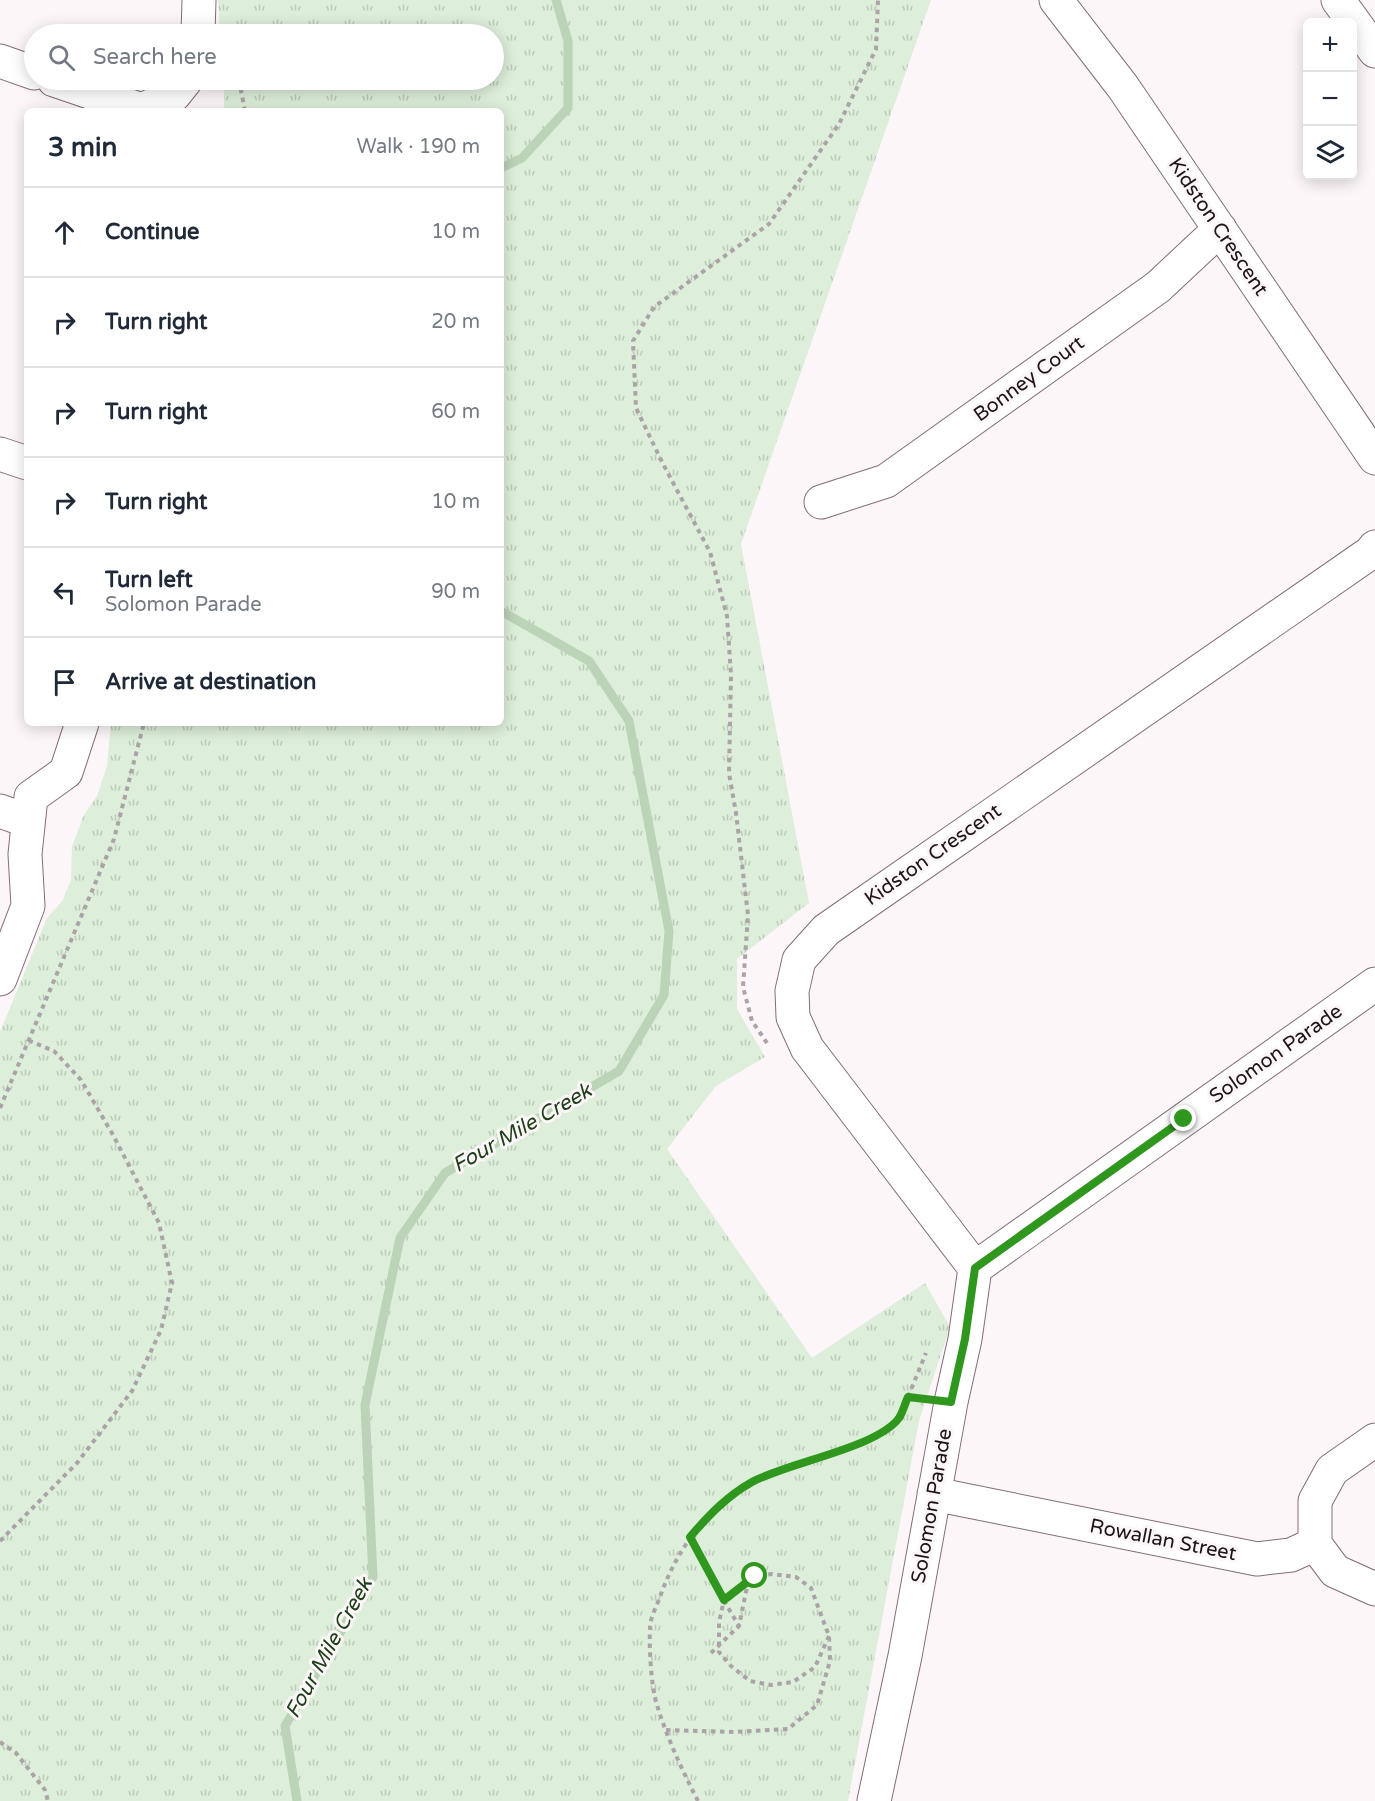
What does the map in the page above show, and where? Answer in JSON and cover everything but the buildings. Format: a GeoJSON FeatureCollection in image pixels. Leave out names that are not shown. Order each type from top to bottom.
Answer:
{"type":"FeatureCollection","features":[{"type":"Feature","properties":{"kind":"street"},"geometry":{"type":"LineString","coordinates":[[198,24],[199,0]]}},
{"type":"Feature","properties":{"kind":"street","name":"Kidston Crescent"},"geometry":{"type":"LineString","coordinates":[[1056,0],[1123,87],[1375,458]]}},
{"type":"Feature","properties":{"kind":"street"},"geometry":{"type":"LineString","coordinates":[[1338,0],[1375,51]]}},
{"type":"Feature","properties":{"kind":"street"},"geometry":{"type":"LineString","coordinates":[[0,61],[24,69]]}},
{"type":"Feature","properties":{"kind":"street"},"geometry":{"type":"LineString","coordinates":[[83,90],[136,108]]}},
{"type":"Feature","properties":{"kind":"street"},"geometry":{"type":"LineString","coordinates":[[146,108],[174,95],[178,90]]}},
{"type":"Feature","properties":{"kind":"street","name":"Bonney Court"},"geometry":{"type":"LineString","coordinates":[[821,502],[886,481],[1158,287],[1220,229]]}},
{"type":"Feature","properties":{"kind":"street"},"geometry":{"type":"LineString","coordinates":[[0,454],[24,462]]}},
{"type":"Feature","properties":{"kind":"street","name":"Kidston Crescent"},"geometry":{"type":"LineString","coordinates":[[975,1268],[807,1048],[793,1017],[792,991],[799,960],[826,930],[1370,553],[1375,546]]}},
{"type":"Feature","properties":{"kind":"street"},"geometry":{"type":"LineString","coordinates":[[0,979],[28,906],[25,854],[14,816],[31,797],[66,772],[81,726]]}},
{"type":"Feature","properties":{"kind":"street","name":"Solomon Parade"},"geometry":{"type":"LineString","coordinates":[[874,1801],[905,1656],[951,1402],[965,1339],[975,1268],[1375,984]]}},
{"type":"Feature","properties":{"kind":"street"},"geometry":{"type":"LineString","coordinates":[[1375,1440],[1332,1470],[1315,1502],[1315,1544],[1335,1571],[1375,1589]]}},
{"type":"Feature","properties":{"kind":"street","name":"Rowallan Street"},"geometry":{"type":"LineString","coordinates":[[934,1494],[1257,1559],[1291,1556],[1315,1544]]}},
{"type":"Feature","properties":{"kind":"path"},"geometry":{"type":"LineString","coordinates":[[772,1049],[752,1021],[743,987],[748,915],[729,773],[731,675],[727,616],[710,552],[636,408],[633,341],[654,307],[769,224],[839,124],[876,49],[878,0]]}},
{"type":"Feature","properties":{"kind":"path"},"geometry":{"type":"LineString","coordinates":[[241,90],[244,108]]}},
{"type":"Feature","properties":{"kind":"path"},"geometry":{"type":"LineString","coordinates":[[0,1108],[114,839],[143,726]]}},
{"type":"Feature","properties":{"kind":"path"},"geometry":{"type":"LineString","coordinates":[[0,1541],[77,1463],[132,1391],[161,1330],[172,1283],[159,1223],[81,1080],[54,1051],[30,1041]]}},
{"type":"Feature","properties":{"kind":"path"},"geometry":{"type":"LineString","coordinates":[[698,1801],[685,1777],[656,1702],[650,1626],[673,1567],[690,1537],[719,1505],[752,1482],[786,1467],[848,1448],[888,1430],[900,1417],[927,1352]]}},
{"type":"Feature","properties":{"kind":"path"},"geometry":{"type":"LineString","coordinates":[[908,1397],[951,1402]]}},
{"type":"Feature","properties":{"kind":"path"},"geometry":{"type":"LineString","coordinates":[[690,1537],[740,1626]]}},
{"type":"Feature","properties":{"kind":"path"},"geometry":{"type":"LineString","coordinates":[[666,1730],[734,1732],[788,1729],[817,1705],[830,1661],[829,1636],[811,1588],[796,1577],[772,1574],[755,1576],[724,1600],[719,1622],[719,1652],[731,1666],[750,1681],[771,1685],[793,1682],[815,1667],[829,1636]]}},
{"type":"Feature","properties":{"kind":"path"},"geometry":{"type":"LineString","coordinates":[[711,1653],[740,1626],[748,1582]]}},
{"type":"Feature","properties":{"kind":"path"},"geometry":{"type":"LineString","coordinates":[[0,1743],[16,1753],[45,1790],[48,1801]]}},
{"type":"Feature","properties":{"kind":"green space"},"geometry":{"type":"Polygon","coordinates":[[[218,0],[931,0],[741,544],[809,903],[737,959],[737,1009],[765,1057],[716,1086],[667,1149],[812,1358],[925,1283],[950,1327],[919,1421],[848,1801],[0,1801],[0,1032],[47,918],[63,900],[71,880],[72,846],[84,815],[97,796],[107,766],[111,726],[504,726],[504,108],[224,108],[224,90],[504,90],[504,24],[219,24],[218,0]]]}},
{"type":"Feature","properties":{"kind":"waterway","name":"Four Mile Creek"},"geometry":{"type":"LineString","coordinates":[[504,167],[522,158],[568,108],[568,41],[556,0]]}},
{"type":"Feature","properties":{"kind":"waterway","name":"Four Mile Creek"},"geometry":{"type":"LineString","coordinates":[[297,1801],[285,1726],[373,1577],[365,1405],[400,1238],[445,1173],[619,1071],[664,995],[669,931],[629,721],[589,661],[504,613]]}},
{"type":"Feature","properties":{"kind":"route"},"geometry":{"type":"LineString","coordinates":[[755,1576],[724,1600],[690,1537],[719,1505],[752,1482],[786,1467],[848,1448],[888,1430],[900,1417],[908,1397],[951,1402],[965,1339],[975,1268],[1184,1119]]}}]}
